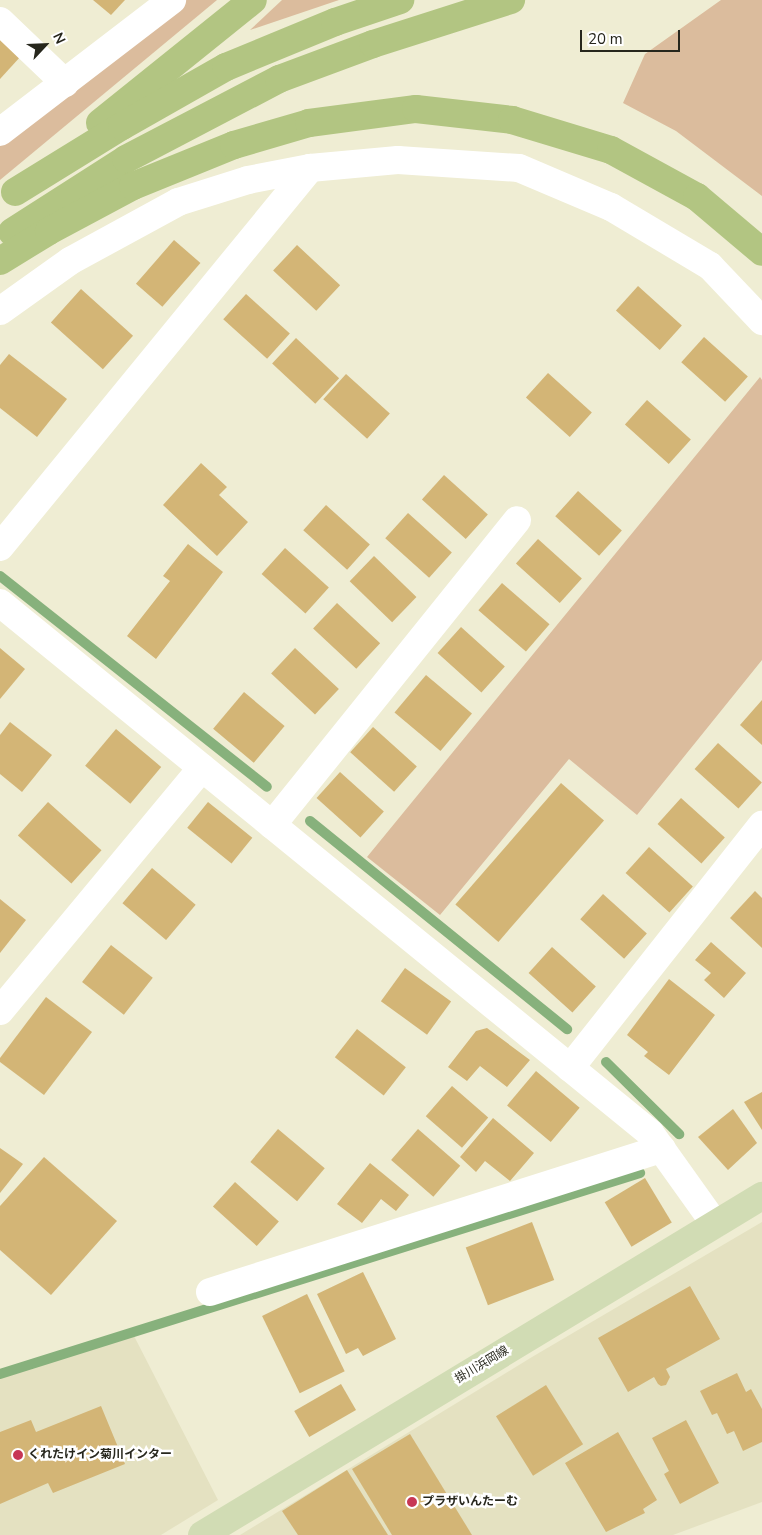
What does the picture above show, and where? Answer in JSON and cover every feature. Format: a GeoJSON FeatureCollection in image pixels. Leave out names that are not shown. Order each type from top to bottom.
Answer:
{"type":"FeatureCollection","features":[{"type":"Feature","properties":{"kind":"highway"},"geometry":{"type":"LineString","coordinates":[[7,198],[253,0]]}},
{"type":"Feature","properties":{"kind":"highway"},"geometry":{"type":"LineString","coordinates":[[7,198],[122,126],[226,66],[335,22],[400,0]]}},
{"type":"Feature","properties":{"kind":"highway"},"geometry":{"type":"LineString","coordinates":[[0,240],[126,159],[279,79],[373,44],[511,0]]}},
{"type":"Feature","properties":{"kind":"highway"},"geometry":{"type":"LineString","coordinates":[[0,261],[49,231],[134,186],[234,145],[310,123],[416,109],[512,120],[611,150],[697,197],[762,252]]}},
{"type":"Feature","properties":{"kind":"main road","name":"掛川浜岡線"},"geometry":{"type":"LineString","coordinates":[[202,1535],[762,1196]]}},
{"type":"Feature","properties":{"kind":"street"},"geometry":{"type":"LineString","coordinates":[[0,132],[172,0]]}},
{"type":"Feature","properties":{"kind":"street"},"geometry":{"type":"LineString","coordinates":[[0,21],[65,83]]}},
{"type":"Feature","properties":{"kind":"street"},"geometry":{"type":"LineString","coordinates":[[0,311],[70,261],[178,202],[248,180],[310,168],[398,160],[519,168],[611,207],[710,266],[762,321]]}},
{"type":"Feature","properties":{"kind":"street"},"geometry":{"type":"LineString","coordinates":[[0,547],[310,168]]}},
{"type":"Feature","properties":{"kind":"street"},"geometry":{"type":"LineString","coordinates":[[272,825],[516,520]]}},
{"type":"Feature","properties":{"kind":"street"},"geometry":{"type":"LineString","coordinates":[[0,603],[650,1132],[715,1224]]}},
{"type":"Feature","properties":{"kind":"street"},"geometry":{"type":"LineString","coordinates":[[0,1010],[202,768]]}},
{"type":"Feature","properties":{"kind":"street"},"geometry":{"type":"LineString","coordinates":[[570,1068],[762,825]]}},
{"type":"Feature","properties":{"kind":"street"},"geometry":{"type":"LineString","coordinates":[[210,1292],[662,1149]]}},
{"type":"Feature","properties":{"kind":"shaded area"},"geometry":{"type":"Polygon","coordinates":[[[170,0],[217,0],[0,180],[0,132],[170,0]]]}},
{"type":"Feature","properties":{"kind":"shaded area"},"geometry":{"type":"Polygon","coordinates":[[[282,0],[339,0],[250,30],[282,0]]]}},
{"type":"Feature","properties":{"kind":"shaded area"},"geometry":{"type":"Polygon","coordinates":[[[721,0],[762,0],[762,196],[676,131],[623,103],[645,54],[721,0]]]}},
{"type":"Feature","properties":{"kind":"shaded area"},"geometry":{"type":"Polygon","coordinates":[[[760,377],[762,380],[762,660],[637,815],[569,759],[440,915],[367,857],[760,377]]]}},
{"type":"Feature","properties":{"kind":"shaded area"},"geometry":{"type":"Polygon","coordinates":[[[762,1222],[762,1502],[673,1535],[240,1535],[532,1357],[762,1222]]]}},
{"type":"Feature","properties":{"kind":"shaded area"},"geometry":{"type":"Polygon","coordinates":[[[133,1334],[218,1500],[161,1535],[0,1535],[0,1378],[133,1334]]]}},
{"type":"Feature","properties":{"kind":"building"},"geometry":{"type":"Polygon","coordinates":[[[93,0],[125,0],[111,15],[93,0]]]}},
{"type":"Feature","properties":{"kind":"building"},"geometry":{"type":"Polygon","coordinates":[[[0,36],[21,56],[0,79],[0,36]]]}},
{"type":"Feature","properties":{"kind":"building"},"geometry":{"type":"Polygon","coordinates":[[[174,240],[200,263],[162,307],[136,284],[174,240]]]}},
{"type":"Feature","properties":{"kind":"building"},"geometry":{"type":"Polygon","coordinates":[[[297,245],[340,285],[316,311],[273,271],[297,245]]]}},
{"type":"Feature","properties":{"kind":"building"},"geometry":{"type":"Polygon","coordinates":[[[638,286],[682,325],[660,350],[616,311],[638,286]]]}},
{"type":"Feature","properties":{"kind":"building"},"geometry":{"type":"Polygon","coordinates":[[[81,289],[133,336],[103,369],[51,322],[81,289]]]}},
{"type":"Feature","properties":{"kind":"building"},"geometry":{"type":"Polygon","coordinates":[[[246,294],[290,333],[267,359],[223,319],[246,294]]]}},
{"type":"Feature","properties":{"kind":"building"},"geometry":{"type":"Polygon","coordinates":[[[704,337],[748,376],[725,402],[681,362],[704,337]]]}},
{"type":"Feature","properties":{"kind":"building"},"geometry":{"type":"Polygon","coordinates":[[[296,338],[339,378],[315,404],[272,364],[296,338]]]}},
{"type":"Feature","properties":{"kind":"building"},"geometry":{"type":"Polygon","coordinates":[[[9,354],[67,399],[37,437],[0,408],[0,365],[9,354]]]}},
{"type":"Feature","properties":{"kind":"building"},"geometry":{"type":"Polygon","coordinates":[[[548,373],[592,412],[570,437],[526,398],[548,373]]]}},
{"type":"Feature","properties":{"kind":"building"},"geometry":{"type":"Polygon","coordinates":[[[346,374],[390,413],[367,439],[323,399],[346,374]]]}},
{"type":"Feature","properties":{"kind":"building"},"geometry":{"type":"Polygon","coordinates":[[[647,400],[691,439],[669,464],[625,425],[647,400]]]}},
{"type":"Feature","properties":{"kind":"building"},"geometry":{"type":"Polygon","coordinates":[[[201,463],[227,487],[219,495],[248,522],[217,556],[163,505],[201,463]]]}},
{"type":"Feature","properties":{"kind":"building"},"geometry":{"type":"Polygon","coordinates":[[[444,475],[488,514],[466,539],[422,500],[444,475]]]}},
{"type":"Feature","properties":{"kind":"building"},"geometry":{"type":"Polygon","coordinates":[[[578,491],[622,530],[599,556],[555,516],[578,491]]]}},
{"type":"Feature","properties":{"kind":"building"},"geometry":{"type":"Polygon","coordinates":[[[326,505],[370,544],[347,570],[303,530],[326,505]]]}},
{"type":"Feature","properties":{"kind":"building"},"geometry":{"type":"Polygon","coordinates":[[[408,513],[452,552],[429,578],[385,538],[408,513]]]}},
{"type":"Feature","properties":{"kind":"building"},"geometry":{"type":"Polygon","coordinates":[[[538,539],[582,578],[560,603],[516,564],[538,539]]]}},
{"type":"Feature","properties":{"kind":"building"},"geometry":{"type":"Polygon","coordinates":[[[188,544],[223,572],[156,659],[127,636],[170,581],[163,576],[188,544]]]}},
{"type":"Feature","properties":{"kind":"building"},"geometry":{"type":"Polygon","coordinates":[[[285,548],[329,587],[305,613],[262,574],[285,548]]]}},
{"type":"Feature","properties":{"kind":"building"},"geometry":{"type":"Polygon","coordinates":[[[374,556],[416,597],[392,622],[350,581],[374,556]]]}},
{"type":"Feature","properties":{"kind":"building"},"geometry":{"type":"Polygon","coordinates":[[[502,583],[550,624],[526,652],[478,610],[502,583]]]}},
{"type":"Feature","properties":{"kind":"building"},"geometry":{"type":"Polygon","coordinates":[[[337,603],[380,643],[356,669],[313,629],[337,603]]]}},
{"type":"Feature","properties":{"kind":"building"},"geometry":{"type":"Polygon","coordinates":[[[461,627],[505,666],[481,692],[438,653],[461,627]]]}},
{"type":"Feature","properties":{"kind":"building"},"geometry":{"type":"Polygon","coordinates":[[[0,648],[25,669],[0,699],[0,648]]]}},
{"type":"Feature","properties":{"kind":"building"},"geometry":{"type":"Polygon","coordinates":[[[295,648],[339,689],[315,715],[271,674],[295,648]]]}},
{"type":"Feature","properties":{"kind":"building"},"geometry":{"type":"Polygon","coordinates":[[[426,675],[472,714],[440,751],[395,713],[426,675]]]}},
{"type":"Feature","properties":{"kind":"building"},"geometry":{"type":"Polygon","coordinates":[[[244,692],[285,726],[254,763],[213,729],[244,692]]]}},
{"type":"Feature","properties":{"kind":"building"},"geometry":{"type":"Polygon","coordinates":[[[762,700],[762,745],[740,725],[762,700]]]}},
{"type":"Feature","properties":{"kind":"building"},"geometry":{"type":"Polygon","coordinates":[[[10,722],[52,755],[22,792],[0,774],[0,735],[10,722]]]}},
{"type":"Feature","properties":{"kind":"building"},"geometry":{"type":"Polygon","coordinates":[[[373,727],[417,766],[394,792],[350,752],[373,727]]]}},
{"type":"Feature","properties":{"kind":"building"},"geometry":{"type":"Polygon","coordinates":[[[116,729],[161,767],[130,804],[85,766],[116,729]]]}},
{"type":"Feature","properties":{"kind":"building"},"geometry":{"type":"Polygon","coordinates":[[[718,743],[762,782],[738,808],[695,769],[718,743]]]}},
{"type":"Feature","properties":{"kind":"building"},"geometry":{"type":"Polygon","coordinates":[[[340,772],[384,811],[360,837],[317,798],[340,772]]]}},
{"type":"Feature","properties":{"kind":"building"},"geometry":{"type":"Polygon","coordinates":[[[561,783],[604,820],[498,942],[455,905],[561,783]]]}},
{"type":"Feature","properties":{"kind":"building"},"geometry":{"type":"Polygon","coordinates":[[[681,798],[725,837],[701,863],[658,824],[681,798]]]}},
{"type":"Feature","properties":{"kind":"building"},"geometry":{"type":"Polygon","coordinates":[[[48,802],[102,850],[71,884],[18,835],[48,802]]]}},
{"type":"Feature","properties":{"kind":"building"},"geometry":{"type":"Polygon","coordinates":[[[208,802],[252,838],[232,864],[187,828],[208,802]]]}},
{"type":"Feature","properties":{"kind":"building"},"geometry":{"type":"Polygon","coordinates":[[[649,847],[693,886],[669,912],[626,873],[649,847]]]}},
{"type":"Feature","properties":{"kind":"building"},"geometry":{"type":"Polygon","coordinates":[[[152,868],[196,905],[166,940],[122,903],[152,868]]]}},
{"type":"Feature","properties":{"kind":"building"},"geometry":{"type":"Polygon","coordinates":[[[755,891],[762,898],[762,948],[730,918],[755,891]]]}},
{"type":"Feature","properties":{"kind":"building"},"geometry":{"type":"Polygon","coordinates":[[[603,894],[647,933],[624,959],[580,919],[603,894]]]}},
{"type":"Feature","properties":{"kind":"building"},"geometry":{"type":"Polygon","coordinates":[[[0,899],[26,920],[0,953],[0,899]]]}},
{"type":"Feature","properties":{"kind":"building"},"geometry":{"type":"Polygon","coordinates":[[[711,942],[746,973],[724,998],[704,980],[711,973],[695,960],[711,942]]]}},
{"type":"Feature","properties":{"kind":"building"},"geometry":{"type":"Polygon","coordinates":[[[111,945],[153,978],[124,1015],[82,982],[111,945]]]}},
{"type":"Feature","properties":{"kind":"building"},"geometry":{"type":"Polygon","coordinates":[[[552,947],[596,986],[572,1012],[529,973],[552,947]]]}},
{"type":"Feature","properties":{"kind":"building"},"geometry":{"type":"Polygon","coordinates":[[[405,968],[451,1002],[427,1035],[381,1001],[405,968]]]}},
{"type":"Feature","properties":{"kind":"building"},"geometry":{"type":"Polygon","coordinates":[[[669,979],[715,1015],[669,1075],[644,1056],[648,1052],[627,1035],[669,979]]]}},
{"type":"Feature","properties":{"kind":"building"},"geometry":{"type":"Polygon","coordinates":[[[46,997],[92,1032],[44,1095],[0,1062],[0,1058],[46,997]]]}},
{"type":"Feature","properties":{"kind":"building"},"geometry":{"type":"Polygon","coordinates":[[[487,1028],[530,1060],[507,1087],[480,1066],[467,1081],[448,1067],[476,1031],[487,1028]]]}},
{"type":"Feature","properties":{"kind":"building"},"geometry":{"type":"Polygon","coordinates":[[[357,1029],[406,1067],[384,1096],[335,1057],[357,1029]]]}},
{"type":"Feature","properties":{"kind":"building"},"geometry":{"type":"Polygon","coordinates":[[[536,1071],[580,1108],[551,1142],[507,1105],[536,1071]]]}},
{"type":"Feature","properties":{"kind":"building"},"geometry":{"type":"Polygon","coordinates":[[[452,1086],[488,1117],[462,1148],[426,1116],[452,1086]]]}},
{"type":"Feature","properties":{"kind":"building"},"geometry":{"type":"Polygon","coordinates":[[[762,1092],[762,1130],[744,1102],[762,1092]]]}},
{"type":"Feature","properties":{"kind":"building"},"geometry":{"type":"Polygon","coordinates":[[[733,1109],[757,1143],[728,1170],[698,1137],[733,1109]]]}},
{"type":"Feature","properties":{"kind":"building"},"geometry":{"type":"Polygon","coordinates":[[[493,1118],[534,1153],[510,1181],[485,1161],[476,1172],[460,1157],[493,1118]]]}},
{"type":"Feature","properties":{"kind":"building"},"geometry":{"type":"Polygon","coordinates":[[[278,1129],[325,1168],[297,1201],[250,1162],[278,1129]]]}},
{"type":"Feature","properties":{"kind":"building"},"geometry":{"type":"Polygon","coordinates":[[[418,1129],[460,1166],[433,1197],[391,1160],[418,1129]]]}},
{"type":"Feature","properties":{"kind":"building"},"geometry":{"type":"Polygon","coordinates":[[[0,1148],[23,1164],[0,1193],[0,1148]]]}},
{"type":"Feature","properties":{"kind":"building"},"geometry":{"type":"Polygon","coordinates":[[[44,1157],[117,1221],[51,1295],[0,1250],[0,1206],[44,1157]]]}},
{"type":"Feature","properties":{"kind":"building"},"geometry":{"type":"Polygon","coordinates":[[[370,1163],[409,1195],[396,1211],[381,1199],[362,1223],[337,1204],[370,1163]]]}},
{"type":"Feature","properties":{"kind":"building"},"geometry":{"type":"Polygon","coordinates":[[[645,1178],[672,1223],[631,1247],[605,1202],[645,1178]]]}},
{"type":"Feature","properties":{"kind":"building"},"geometry":{"type":"Polygon","coordinates":[[[235,1182],[279,1221],[257,1246],[213,1207],[235,1182]]]}},
{"type":"Feature","properties":{"kind":"building"},"geometry":{"type":"Polygon","coordinates":[[[532,1222],[554,1280],[488,1305],[466,1247],[532,1222]]]}},
{"type":"Feature","properties":{"kind":"building"},"geometry":{"type":"Polygon","coordinates":[[[363,1272],[396,1339],[363,1356],[358,1348],[346,1354],[317,1294],[363,1272]]]}},
{"type":"Feature","properties":{"kind":"building"},"geometry":{"type":"Polygon","coordinates":[[[690,1286],[720,1339],[666,1369],[670,1377],[666,1385],[661,1386],[658,1384],[654,1377],[628,1392],[598,1338],[690,1286]]]}},
{"type":"Feature","properties":{"kind":"building"},"geometry":{"type":"Polygon","coordinates":[[[307,1294],[345,1371],[300,1393],[262,1316],[307,1294]]]}},
{"type":"Feature","properties":{"kind":"building"},"geometry":{"type":"Polygon","coordinates":[[[737,1373],[746,1392],[751,1389],[762,1409],[762,1442],[743,1451],[734,1431],[727,1434],[717,1413],[712,1415],[700,1391],[737,1373]]]}},
{"type":"Feature","properties":{"kind":"building"},"geometry":{"type":"Polygon","coordinates":[[[341,1384],[356,1410],[309,1437],[294,1411],[341,1384]]]}},
{"type":"Feature","properties":{"kind":"building"},"geometry":{"type":"Polygon","coordinates":[[[546,1385],[583,1444],[533,1476],[496,1416],[546,1385]]]}},
{"type":"Feature","properties":{"kind":"building"},"geometry":{"type":"Polygon","coordinates":[[[101,1406],[125,1464],[53,1493],[48,1483],[0,1504],[0,1432],[31,1420],[36,1432],[101,1406]]]}},
{"type":"Feature","properties":{"kind":"building"},"geometry":{"type":"Polygon","coordinates":[[[686,1420],[719,1483],[680,1504],[664,1474],[669,1471],[652,1438],[686,1420]]]}},
{"type":"Feature","properties":{"kind":"building"},"geometry":{"type":"Polygon","coordinates":[[[618,1432],[657,1500],[643,1509],[645,1513],[606,1532],[565,1463],[618,1432]]]}},
{"type":"Feature","properties":{"kind":"building","name":"プラザいんたーむ"},"geometry":{"type":"Polygon","coordinates":[[[410,1434],[472,1535],[392,1535],[352,1469],[410,1434]]]}},
{"type":"Feature","properties":{"kind":"building"},"geometry":{"type":"Polygon","coordinates":[[[347,1470],[388,1535],[298,1535],[282,1511],[347,1470]]]}},
{"type":"Feature","properties":{"kind":"waterway"},"geometry":{"type":"LineString","coordinates":[[0,576],[267,787]]}},
{"type":"Feature","properties":{"kind":"waterway"},"geometry":{"type":"LineString","coordinates":[[310,821],[567,1029]]}},
{"type":"Feature","properties":{"kind":"waterway"},"geometry":{"type":"LineString","coordinates":[[606,1062],[679,1134]]}},
{"type":"Feature","properties":{"kind":"waterway"},"geometry":{"type":"LineString","coordinates":[[0,1374],[640,1173]]}},
{"type":"Feature","properties":{"kind":"place","name":"くれたけイン菊川インター"},"geometry":{"type":"Point","coordinates":[18,1455]}},
{"type":"Feature","properties":{"kind":"place","name":"プラザいんたーむ"},"geometry":{"type":"Point","coordinates":[412,1502]}}]}
